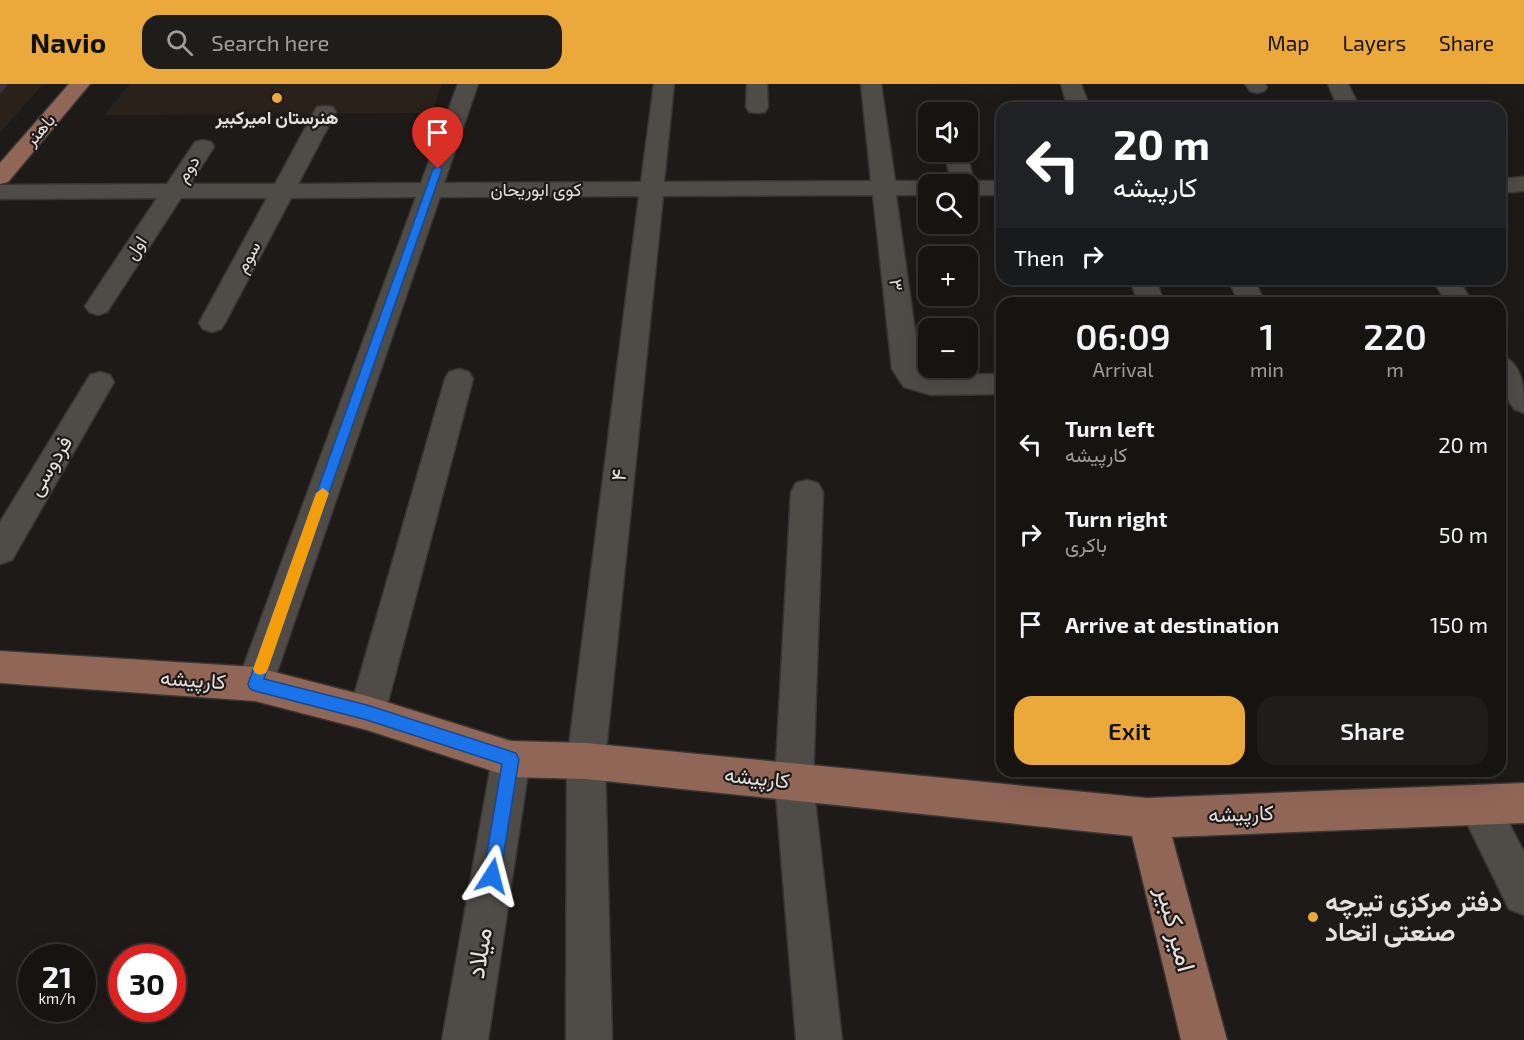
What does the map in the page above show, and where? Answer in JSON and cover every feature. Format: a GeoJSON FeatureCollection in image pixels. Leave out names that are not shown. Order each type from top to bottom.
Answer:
{"type":"FeatureCollection","features":[{"type":"Feature","properties":{"kind":"main road","name":"باهنر"},"geometry":{"type":"LineString","coordinates":[[0,177],[80,84]]}},
{"type":"Feature","properties":{"kind":"main road","name":"کارپیشه"},"geometry":{"type":"LineString","coordinates":[[0,667],[255,684],[367,713],[511,759],[586,761],[1147,818],[1524,803]]}},
{"type":"Feature","properties":{"kind":"main road","name":"امیر کبیر"},"geometry":{"type":"LineString","coordinates":[[1147,818],[1204,1040]]}},
{"type":"Feature","properties":{"kind":"street"},"geometry":{"type":"LineString","coordinates":[[255,684],[468,84]]}},
{"type":"Feature","properties":{"kind":"street","name":"۴"},"geometry":{"type":"LineString","coordinates":[[589,1040],[586,761],[664,84]]}},
{"type":"Feature","properties":{"kind":"street"},"geometry":{"type":"LineString","coordinates":[[757,84],[757,107]]}},
{"type":"Feature","properties":{"kind":"street","name":"۳"},"geometry":{"type":"LineString","coordinates":[[871,84],[906,369],[914,380],[931,385],[996,384]]}},
{"type":"Feature","properties":{"kind":"street"},"geometry":{"type":"LineString","coordinates":[[1071,84],[1077,102]]}},
{"type":"Feature","properties":{"kind":"street"},"geometry":{"type":"LineString","coordinates":[[1338,84],[1346,102]]}},
{"type":"Feature","properties":{"kind":"street","name":"سوم"},"geometry":{"type":"LineString","coordinates":[[212,323],[325,112]]}},
{"type":"Feature","properties":{"kind":"street","name":"دوم"},"geometry":{"type":"LineString","coordinates":[[173,191],[203,147]]}},
{"type":"Feature","properties":{"kind":"street"},"geometry":{"type":"LineString","coordinates":[[1506,186],[1524,184]]}},
{"type":"Feature","properties":{"kind":"street","name":"کوی ابوریحان"},"geometry":{"type":"LineString","coordinates":[[0,192],[918,188]]}},
{"type":"Feature","properties":{"kind":"street"},"geometry":{"type":"LineString","coordinates":[[978,188],[996,188]]}},
{"type":"Feature","properties":{"kind":"street","name":"اول"},"geometry":{"type":"LineString","coordinates":[[98,306],[173,191]]}},
{"type":"Feature","properties":{"kind":"street"},"geometry":{"type":"LineString","coordinates":[[1506,374],[1524,402]]}},
{"type":"Feature","properties":{"kind":"street"},"geometry":{"type":"LineString","coordinates":[[367,713],[459,379]]}},
{"type":"Feature","properties":{"kind":"street","name":"فردوسی"},"geometry":{"type":"LineString","coordinates":[[0,550],[100,382]]}},
{"type":"Feature","properties":{"kind":"street"},"geometry":{"type":"LineString","coordinates":[[807,492],[794,782],[819,1040]]}},
{"type":"Feature","properties":{"kind":"street","name":"میلاد"},"geometry":{"type":"LineString","coordinates":[[465,1040],[511,759]]}},
{"type":"Feature","properties":{"kind":"street"},"geometry":{"type":"LineString","coordinates":[[1478,805],[1524,894]]}},
{"type":"Feature","properties":{"kind":"shaded area"},"geometry":{"type":"Polygon","coordinates":[[[0,84],[43,84],[0,133],[0,84]]]}},
{"type":"Feature","properties":{"kind":"shaded area","name":"هنرستان امیرکبیر"},"geometry":{"type":"Polygon","coordinates":[[[130,84],[442,84],[432,113],[104,115],[130,84]]]}},
{"type":"Feature","properties":{"kind":"slow traffic"},"geometry":{"type":"LineString","coordinates":[[260,669],[323,493]]}},
{"type":"Feature","properties":{"kind":"place","name":"هنرستان امیرکبیر"},"geometry":{"type":"Point","coordinates":[277,98]}},
{"type":"Feature","properties":{"kind":"place","name":"دفتر مرکزی تیرچه صنعتی اتحاد"},"geometry":{"type":"Point","coordinates":[1313,917]}},
{"type":"Feature","properties":{"kind":"route"},"geometry":{"type":"LineString","coordinates":[[438,169],[255,684],[367,713],[511,759],[492,876]]}}]}
